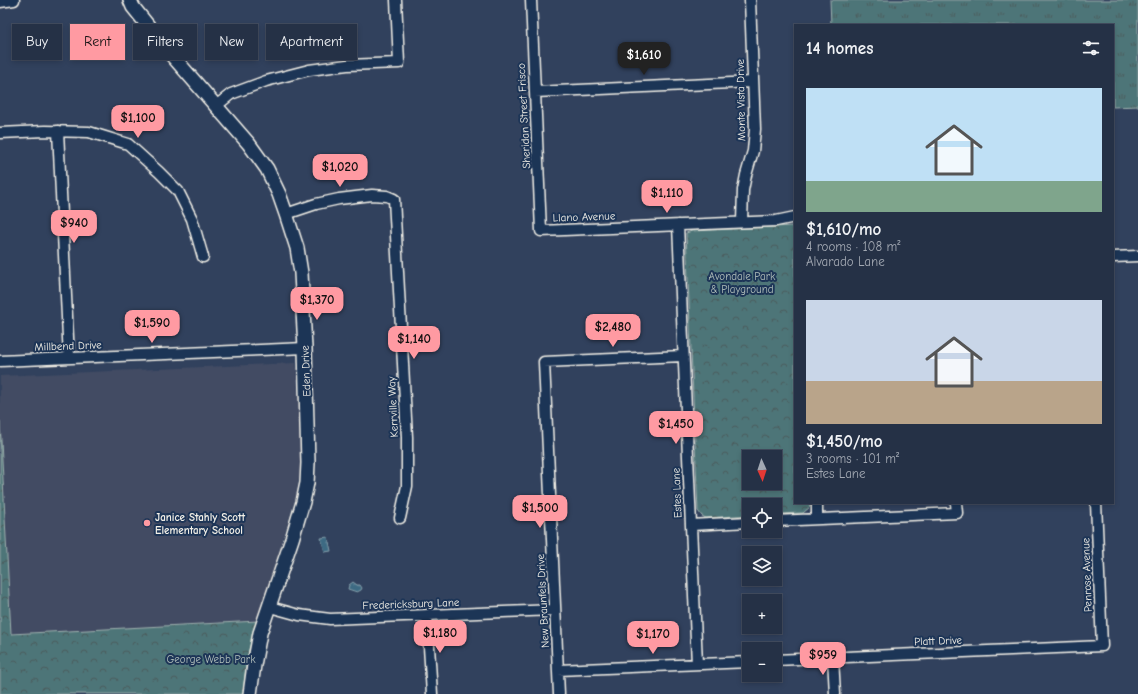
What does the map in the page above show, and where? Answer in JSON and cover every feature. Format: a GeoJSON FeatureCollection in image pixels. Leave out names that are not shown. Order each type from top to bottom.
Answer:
{"type":"FeatureCollection","features":[{"type":"Feature","properties":{"kind":"street"},"geometry":{"type":"LineString","coordinates":[[0,2],[14,0]]}},
{"type":"Feature","properties":{"kind":"street","name":"Eden Drive"},"geometry":{"type":"LineString","coordinates":[[130,0],[133,7],[169,52],[249,144],[267,169],[286,214],[297,248],[302,273],[308,463],[307,483],[292,539],[260,633],[250,694]]}},
{"type":"Feature","properties":{"kind":"street"},"geometry":{"type":"LineString","coordinates":[[216,106],[231,94],[266,81],[309,70],[346,65],[399,63],[396,0]]}},
{"type":"Feature","properties":{"kind":"street","name":"Sheridan Street Frisco"},"geometry":{"type":"LineString","coordinates":[[531,0],[541,231]]}},
{"type":"Feature","properties":{"kind":"street","name":"Monte Vista Drive"},"geometry":{"type":"LineString","coordinates":[[742,222],[743,190],[755,139],[750,0]]}},
{"type":"Feature","properties":{"kind":"street"},"geometry":{"type":"LineString","coordinates":[[535,92],[753,82]]}},
{"type":"Feature","properties":{"kind":"street"},"geometry":{"type":"LineString","coordinates":[[58,131],[69,358]]}},
{"type":"Feature","properties":{"kind":"street"},"geometry":{"type":"LineString","coordinates":[[0,133],[58,131],[90,132],[128,144],[159,172],[178,192],[192,219],[203,258]]}},
{"type":"Feature","properties":{"kind":"street","name":"Kerrville Way"},"geometry":{"type":"LineString","coordinates":[[286,214],[316,204],[339,199],[372,196],[387,196],[394,199],[407,437],[407,486],[400,518]]}},
{"type":"Feature","properties":{"kind":"street","name":"Llano Avenue"},"geometry":{"type":"LineString","coordinates":[[541,231],[776,221],[794,218]]}},
{"type":"Feature","properties":{"kind":"street","name":"Estes Lane"},"geometry":{"type":"LineString","coordinates":[[678,225],[697,664]]}},
{"type":"Feature","properties":{"kind":"street"},"geometry":{"type":"LineString","coordinates":[[1114,257],[1138,256]]}},
{"type":"Feature","properties":{"kind":"street","name":"Millbend Drive"},"geometry":{"type":"LineString","coordinates":[[0,361],[305,348]]}},
{"type":"Feature","properties":{"kind":"street","name":"New Braunfels Drive"},"geometry":{"type":"LineString","coordinates":[[559,694],[544,362],[683,356]]}},
{"type":"Feature","properties":{"kind":"street"},"geometry":{"type":"LineString","coordinates":[[817,504],[817,519]]}},
{"type":"Feature","properties":{"kind":"street","name":"Penrose Avenue"},"geometry":{"type":"LineString","coordinates":[[1096,504],[1102,646]]}},
{"type":"Feature","properties":{"kind":"street"},"geometry":{"type":"LineString","coordinates":[[782,521],[956,508]]}},
{"type":"Feature","properties":{"kind":"street"},"geometry":{"type":"LineString","coordinates":[[691,525],[742,522]]}},
{"type":"Feature","properties":{"kind":"street","name":"Fredericksburg Lane"},"geometry":{"type":"LineString","coordinates":[[270,607],[299,615],[330,619],[555,610]]}},
{"type":"Feature","properties":{"kind":"street"},"geometry":{"type":"LineString","coordinates":[[427,616],[432,694]]}},
{"type":"Feature","properties":{"kind":"street","name":"Platt Drive"},"geometry":{"type":"LineString","coordinates":[[782,660],[1102,646]]}},
{"type":"Feature","properties":{"kind":"street"},"geometry":{"type":"LineString","coordinates":[[833,658],[835,694]]}},
{"type":"Feature","properties":{"kind":"street"},"geometry":{"type":"LineString","coordinates":[[558,670],[742,662]]}},
{"type":"Feature","properties":{"kind":"shaded area","name":"Janice Stahly Scott Elementary School"},"geometry":{"type":"Polygon","coordinates":[[[296,363],[302,458],[296,496],[258,621],[11,634],[0,421],[0,376],[296,363]]]}},
{"type":"Feature","properties":{"kind":"green space"},"geometry":{"type":"Polygon","coordinates":[[[830,0],[1138,0],[1138,106],[1114,107],[1114,24],[831,24],[830,0]]]}},
{"type":"Feature","properties":{"kind":"green space","name":"Avondale Park & Playground"},"geometry":{"type":"Polygon","coordinates":[[[793,226],[794,504],[809,504],[810,507],[803,513],[782,514],[782,498],[742,498],[742,515],[706,518],[698,511],[686,233],[692,231],[793,226]]]}},
{"type":"Feature","properties":{"kind":"green space","name":"George Webb Park"},"geometry":{"type":"Polygon","coordinates":[[[0,421],[11,634],[258,621],[249,649],[243,694],[0,694],[0,421]]]}},
{"type":"Feature","properties":{"kind":"water"},"geometry":{"type":"Polygon","coordinates":[[[328,537],[331,551],[325,552],[321,538],[328,537]]]}},
{"type":"Feature","properties":{"kind":"water"},"geometry":{"type":"Polygon","coordinates":[[[353,582],[360,585],[362,588],[361,590],[357,592],[348,589],[349,585],[353,582]]]}},
{"type":"Feature","properties":{"kind":"place","name":"Janice Stahly Scott Elementary School"},"geometry":{"type":"Point","coordinates":[147,523]}}]}
